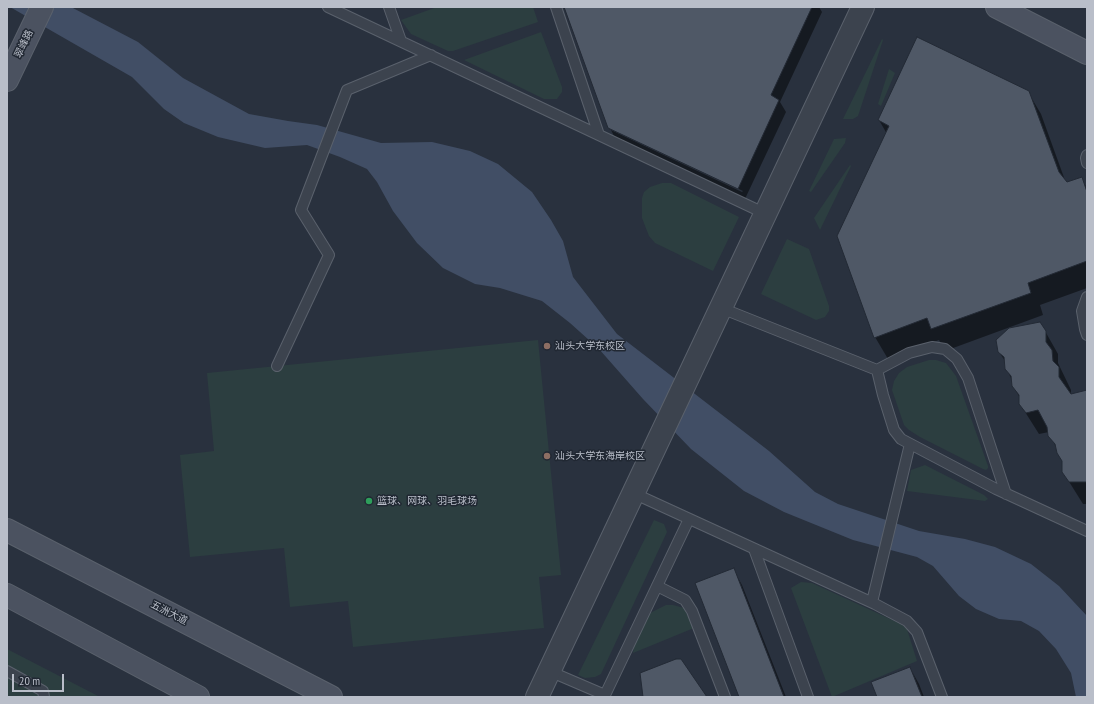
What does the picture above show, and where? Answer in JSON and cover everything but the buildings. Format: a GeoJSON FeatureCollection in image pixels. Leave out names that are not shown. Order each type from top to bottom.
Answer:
{"type":"FeatureCollection","features":[{"type":"Feature","properties":{"kind":"main road","name":"翠峰路"},"geometry":{"type":"LineString","coordinates":[[7,80],[42,7]]}},
{"type":"Feature","properties":{"kind":"main road"},"geometry":{"type":"LineString","coordinates":[[997,7],[1087,54]]}},
{"type":"Feature","properties":{"kind":"main road","name":"五洲大道"},"geometry":{"type":"LineString","coordinates":[[7,530],[331,697]]}},
{"type":"Feature","properties":{"kind":"main road"},"geometry":{"type":"LineString","coordinates":[[7,595],[186,694]]}},
{"type":"Feature","properties":{"kind":"street"},"geometry":{"type":"LineString","coordinates":[[537,697],[863,7]]}},
{"type":"Feature","properties":{"kind":"lane"},"geometry":{"type":"LineString","coordinates":[[328,7],[766,214]]}},
{"type":"Feature","properties":{"kind":"lane"},"geometry":{"type":"LineString","coordinates":[[389,7],[401,41]]}},
{"type":"Feature","properties":{"kind":"lane"},"geometry":{"type":"LineString","coordinates":[[556,7],[599,135]]}},
{"type":"Feature","properties":{"kind":"lane"},"geometry":{"type":"LineString","coordinates":[[277,366],[329,255],[301,210],[347,90],[431,55]]}},
{"type":"Feature","properties":{"kind":"lane"},"geometry":{"type":"LineString","coordinates":[[1087,154],[1087,163]]}},
{"type":"Feature","properties":{"kind":"lane"},"geometry":{"type":"LineString","coordinates":[[1087,297],[1082,311],[1087,335]]}},
{"type":"Feature","properties":{"kind":"lane"},"geometry":{"type":"LineString","coordinates":[[721,308],[877,370],[909,353],[932,348],[945,349],[956,359],[968,378],[1006,494]]}},
{"type":"Feature","properties":{"kind":"lane"},"geometry":{"type":"LineString","coordinates":[[877,370],[882,395],[894,430],[901,439],[1006,494],[1087,532]]}},
{"type":"Feature","properties":{"kind":"lane"},"geometry":{"type":"LineString","coordinates":[[872,602],[910,444]]}},
{"type":"Feature","properties":{"kind":"lane"},"geometry":{"type":"LineString","coordinates":[[633,493],[872,602],[907,621],[917,632],[942,697]]}},
{"type":"Feature","properties":{"kind":"lane"},"geometry":{"type":"LineString","coordinates":[[549,671],[605,696],[689,519]]}},
{"type":"Feature","properties":{"kind":"lane"},"geometry":{"type":"LineString","coordinates":[[1076,526],[1087,522]]}},
{"type":"Feature","properties":{"kind":"lane"},"geometry":{"type":"LineString","coordinates":[[754,549],[808,697]]}},
{"type":"Feature","properties":{"kind":"lane"},"geometry":{"type":"LineString","coordinates":[[657,586],[685,600],[692,611],[725,697]]}},
{"type":"Feature","properties":{"kind":"lane"},"geometry":{"type":"LineString","coordinates":[[7,671],[43,691],[44,697]]}},
{"type":"Feature","properties":{"kind":"shaded area"},"geometry":{"type":"Polygon","coordinates":[[[437,7],[533,7],[538,22],[453,51],[448,51],[411,34],[401,20],[437,7]]]}},
{"type":"Feature","properties":{"kind":"shaded area"},"geometry":{"type":"Polygon","coordinates":[[[541,32],[562,87],[562,92],[557,99],[544,99],[464,60],[541,32]]]}},
{"type":"Feature","properties":{"kind":"shaded area"},"geometry":{"type":"Polygon","coordinates":[[[882,39],[883,40],[858,116],[853,119],[843,119],[882,39]]]}},
{"type":"Feature","properties":{"kind":"shaded area"},"geometry":{"type":"Polygon","coordinates":[[[889,69],[895,73],[881,106],[878,104],[889,69]]]}},
{"type":"Feature","properties":{"kind":"shaded area"},"geometry":{"type":"Polygon","coordinates":[[[846,138],[845,143],[811,192],[809,191],[834,139],[846,138]]]}},
{"type":"Feature","properties":{"kind":"shaded area"},"geometry":{"type":"Polygon","coordinates":[[[850,165],[851,166],[820,230],[814,218],[850,165]]]}},
{"type":"Feature","properties":{"kind":"shaded area"},"geometry":{"type":"Polygon","coordinates":[[[662,183],[671,183],[739,217],[713,271],[655,243],[649,236],[642,218],[642,198],[644,192],[650,187],[662,183]]]}},
{"type":"Feature","properties":{"kind":"shaded area"},"geometry":{"type":"Polygon","coordinates":[[[787,239],[809,249],[829,306],[829,311],[825,317],[816,320],[761,294],[787,239]]]}},
{"type":"Feature","properties":{"kind":"shaded area","name":"篮球、网球、羽毛球场"},"geometry":{"type":"Polygon","coordinates":[[[538,340],[561,575],[539,577],[544,628],[353,647],[348,601],[290,607],[284,548],[190,557],[180,455],[214,451],[207,373],[538,340]]]}},
{"type":"Feature","properties":{"kind":"shaded area"},"geometry":{"type":"Polygon","coordinates":[[[929,360],[936,360],[946,363],[956,376],[988,466],[986,470],[920,437],[904,425],[892,390],[894,381],[899,373],[907,367],[929,360]]]}},
{"type":"Feature","properties":{"kind":"shaded area"},"geometry":{"type":"Polygon","coordinates":[[[925,465],[984,495],[988,499],[985,501],[907,491],[911,470],[925,465]]]}},
{"type":"Feature","properties":{"kind":"shaded area"},"geometry":{"type":"Polygon","coordinates":[[[654,520],[664,524],[667,532],[601,674],[595,677],[585,678],[578,675],[654,520]]]}},
{"type":"Feature","properties":{"kind":"shaded area"},"geometry":{"type":"Polygon","coordinates":[[[801,582],[812,583],[901,624],[907,629],[917,661],[832,697],[791,588],[801,582]]]}},
{"type":"Feature","properties":{"kind":"shaded area"},"geometry":{"type":"Polygon","coordinates":[[[666,605],[684,608],[694,628],[633,653],[634,646],[650,613],[666,605]]]}},
{"type":"Feature","properties":{"kind":"shaded area"},"geometry":{"type":"Polygon","coordinates":[[[7,649],[100,697],[7,697],[7,649]]]}},
{"type":"Feature","properties":{"kind":"water"},"geometry":{"type":"Polygon","coordinates":[[[10,7],[71,7],[138,42],[183,78],[249,114],[317,125],[381,143],[432,142],[470,151],[498,164],[532,192],[563,241],[573,277],[617,334],[769,451],[815,492],[838,504],[919,531],[965,539],[995,547],[1031,564],[1059,586],[1087,616],[1087,697],[1076,697],[1071,673],[1056,649],[1039,631],[1021,621],[999,619],[976,609],[959,596],[933,566],[917,557],[853,540],[784,512],[744,491],[691,449],[643,399],[599,349],[570,323],[542,301],[500,288],[475,284],[443,268],[417,243],[393,211],[377,182],[367,169],[307,145],[265,148],[218,137],[184,123],[164,109],[132,77],[10,7]]]}},
{"type":"Feature","properties":{"kind":"place","name":"汕头大学东校区"},"geometry":{"type":"Point","coordinates":[547,346]}},
{"type":"Feature","properties":{"kind":"place","name":"汕头大学东海岸校区"},"geometry":{"type":"Point","coordinates":[547,456]}},
{"type":"Feature","properties":{"kind":"place","name":"篮球、网球、羽毛球场"},"geometry":{"type":"Point","coordinates":[369,501]}}]}
